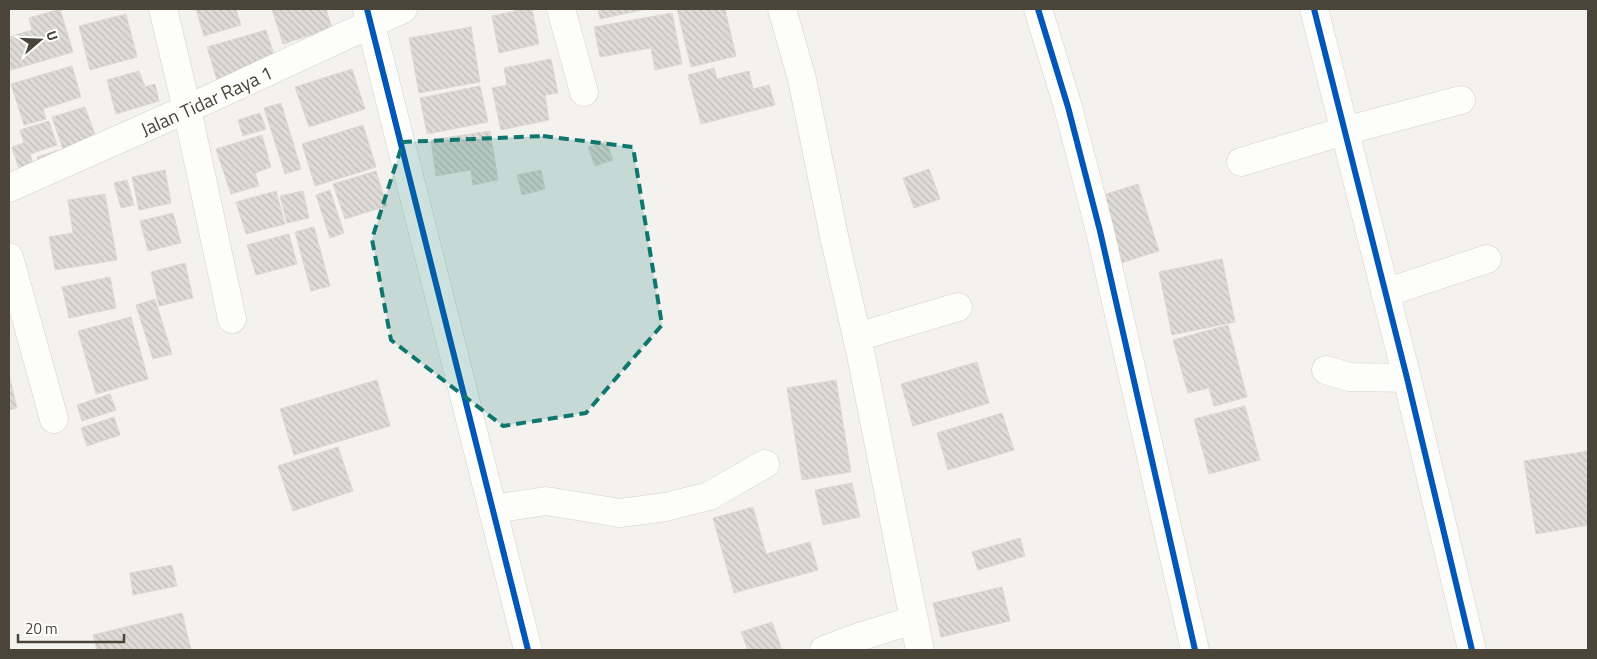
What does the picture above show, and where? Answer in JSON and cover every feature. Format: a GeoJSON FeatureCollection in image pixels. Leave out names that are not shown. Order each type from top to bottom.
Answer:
{"type":"FeatureCollection","features":[{"type":"Feature","properties":{"kind":"street"},"geometry":{"type":"LineString","coordinates":[[163,9],[187,109],[232,318]]}},
{"type":"Feature","properties":{"kind":"street","name":"Jalan Tidar Raya 1"},"geometry":{"type":"LineString","coordinates":[[9,188],[187,109],[369,16],[403,9]]}},
{"type":"Feature","properties":{"kind":"street"},"geometry":{"type":"LineString","coordinates":[[561,9],[584,92]]}},
{"type":"Feature","properties":{"kind":"street"},"geometry":{"type":"LineString","coordinates":[[782,9],[802,79],[857,337],[920,650]]}},
{"type":"Feature","properties":{"kind":"street"},"geometry":{"type":"LineString","coordinates":[[1038,9],[1068,107],[1100,231],[1195,650]]}},
{"type":"Feature","properties":{"kind":"street"},"geometry":{"type":"LineString","coordinates":[[1314,9],[1407,378],[1472,650]]}},
{"type":"Feature","properties":{"kind":"street"},"geometry":{"type":"LineString","coordinates":[[369,16],[528,650]]}},
{"type":"Feature","properties":{"kind":"street"},"geometry":{"type":"LineString","coordinates":[[1241,162],[1344,131],[1461,100]]}},
{"type":"Feature","properties":{"kind":"street"},"geometry":{"type":"LineString","coordinates":[[9,256],[54,419]]}},
{"type":"Feature","properties":{"kind":"street"},"geometry":{"type":"LineString","coordinates":[[1385,293],[1487,259]]}},
{"type":"Feature","properties":{"kind":"street"},"geometry":{"type":"LineString","coordinates":[[857,337],[958,307]]}},
{"type":"Feature","properties":{"kind":"street"},"geometry":{"type":"LineString","coordinates":[[1326,370],[1349,377],[1407,378]]}},
{"type":"Feature","properties":{"kind":"street"},"geometry":{"type":"LineString","coordinates":[[493,509],[546,501],[620,513],[666,507],[709,496],[765,464]]}},
{"type":"Feature","properties":{"kind":"street"},"geometry":{"type":"LineString","coordinates":[[824,650],[913,620]]}},
{"type":"Feature","properties":{"kind":"highlighted area"},"geometry":{"type":"Polygon","coordinates":[[[543,136],[633,147],[662,325],[586,413],[503,426],[391,340],[372,239],[403,142],[543,136]]]}},
{"type":"Feature","properties":{"kind":"building"},"geometry":{"type":"Polygon","coordinates":[[[60,9],[73,52],[11,70],[9,63],[9,37],[32,30],[29,18],[60,9]]]}},
{"type":"Feature","properties":{"kind":"building"},"geometry":{"type":"Polygon","coordinates":[[[196,9],[236,9],[241,25],[204,36],[196,9]]]}},
{"type":"Feature","properties":{"kind":"building"},"geometry":{"type":"Polygon","coordinates":[[[272,9],[326,9],[332,28],[283,44],[272,9]]]}},
{"type":"Feature","properties":{"kind":"building"},"geometry":{"type":"Polygon","coordinates":[[[532,9],[539,44],[499,53],[492,16],[532,9]]]}},
{"type":"Feature","properties":{"kind":"building"},"geometry":{"type":"Polygon","coordinates":[[[598,9],[646,9],[600,19],[598,9]]]}},
{"type":"Feature","properties":{"kind":"building"},"geometry":{"type":"Polygon","coordinates":[[[677,9],[725,9],[736,56],[691,67],[677,9]]]}},
{"type":"Feature","properties":{"kind":"building"},"geometry":{"type":"Polygon","coordinates":[[[672,13],[682,64],[655,70],[651,48],[600,57],[594,27],[672,13]]]}},
{"type":"Feature","properties":{"kind":"building"},"geometry":{"type":"Polygon","coordinates":[[[126,14],[137,57],[90,70],[79,26],[126,14]]]}},
{"type":"Feature","properties":{"kind":"building"},"geometry":{"type":"Polygon","coordinates":[[[471,27],[480,82],[419,93],[409,38],[471,27]]]}},
{"type":"Feature","properties":{"kind":"building"},"geometry":{"type":"Polygon","coordinates":[[[266,30],[275,58],[217,80],[207,47],[266,30]]]}},
{"type":"Feature","properties":{"kind":"building"},"geometry":{"type":"Polygon","coordinates":[[[551,59],[558,93],[545,95],[549,120],[501,130],[492,88],[507,85],[504,68],[551,59]]]}},
{"type":"Feature","properties":{"kind":"building"},"geometry":{"type":"Polygon","coordinates":[[[72,66],[81,97],[43,109],[46,119],[24,125],[11,84],[72,66]]]}},
{"type":"Feature","properties":{"kind":"building"},"geometry":{"type":"Polygon","coordinates":[[[714,68],[717,79],[749,71],[753,89],[769,85],[775,105],[701,124],[688,75],[714,68]]]}},
{"type":"Feature","properties":{"kind":"building"},"geometry":{"type":"Polygon","coordinates":[[[352,69],[365,109],[309,127],[295,87],[352,69]]]}},
{"type":"Feature","properties":{"kind":"building"},"geometry":{"type":"Polygon","coordinates":[[[139,71],[145,87],[155,84],[159,101],[116,114],[107,80],[139,71]]]}},
{"type":"Feature","properties":{"kind":"building"},"geometry":{"type":"Polygon","coordinates":[[[480,86],[488,122],[427,134],[420,98],[480,86]]]}},
{"type":"Feature","properties":{"kind":"building"},"geometry":{"type":"Polygon","coordinates":[[[281,103],[301,169],[285,174],[264,108],[281,103]]]}},
{"type":"Feature","properties":{"kind":"building"},"geometry":{"type":"Polygon","coordinates":[[[85,107],[97,140],[41,167],[37,157],[63,149],[52,117],[85,107]]]}},
{"type":"Feature","properties":{"kind":"building"},"geometry":{"type":"Polygon","coordinates":[[[260,113],[266,129],[243,136],[238,120],[260,113]]]}},
{"type":"Feature","properties":{"kind":"building"},"geometry":{"type":"Polygon","coordinates":[[[49,121],[57,145],[30,154],[33,164],[19,169],[12,147],[24,143],[20,130],[49,121]]]}},
{"type":"Feature","properties":{"kind":"building"},"geometry":{"type":"Polygon","coordinates":[[[363,125],[376,167],[315,186],[302,144],[363,125]]]}},
{"type":"Feature","properties":{"kind":"building"},"geometry":{"type":"Polygon","coordinates":[[[490,131],[498,180],[473,185],[471,170],[436,176],[431,140],[490,131]]]}},
{"type":"Feature","properties":{"kind":"building"},"geometry":{"type":"Polygon","coordinates":[[[262,135],[271,167],[255,173],[259,186],[231,194],[216,149],[262,135]]]}},
{"type":"Feature","properties":{"kind":"building"},"geometry":{"type":"Polygon","coordinates":[[[606,141],[613,160],[595,166],[588,147],[606,141]]]}},
{"type":"Feature","properties":{"kind":"building"},"geometry":{"type":"Polygon","coordinates":[[[929,169],[940,199],[914,208],[903,178],[929,169]]]}},
{"type":"Feature","properties":{"kind":"building"},"geometry":{"type":"Polygon","coordinates":[[[165,170],[171,203],[139,210],[132,177],[165,170]]]}},
{"type":"Feature","properties":{"kind":"building"},"geometry":{"type":"Polygon","coordinates":[[[541,170],[545,189],[522,195],[517,175],[541,170]]]}},
{"type":"Feature","properties":{"kind":"building"},"geometry":{"type":"Polygon","coordinates":[[[376,171],[387,206],[345,219],[333,184],[376,171]]]}},
{"type":"Feature","properties":{"kind":"building"},"geometry":{"type":"Polygon","coordinates":[[[127,180],[134,205],[121,208],[114,183],[127,180]]]}},
{"type":"Feature","properties":{"kind":"building"},"geometry":{"type":"Polygon","coordinates":[[[1138,184],[1159,251],[1121,263],[1100,196],[1138,184]]]}},
{"type":"Feature","properties":{"kind":"building"},"geometry":{"type":"Polygon","coordinates":[[[330,190],[344,233],[330,238],[316,195],[330,190]]]}},
{"type":"Feature","properties":{"kind":"building"},"geometry":{"type":"Polygon","coordinates":[[[276,191],[285,224],[246,234],[236,202],[276,191]]]}},
{"type":"Feature","properties":{"kind":"building"},"geometry":{"type":"Polygon","coordinates":[[[303,191],[309,218],[287,223],[280,196],[303,191]]]}},
{"type":"Feature","properties":{"kind":"building"},"geometry":{"type":"Polygon","coordinates":[[[105,194],[117,260],[55,270],[49,237],[73,233],[68,200],[105,194]]]}},
{"type":"Feature","properties":{"kind":"building"},"geometry":{"type":"Polygon","coordinates":[[[173,213],[181,243],[148,251],[140,221],[173,213]]]}},
{"type":"Feature","properties":{"kind":"building"},"geometry":{"type":"Polygon","coordinates":[[[314,227],[330,286],[311,291],[295,232],[314,227]]]}},
{"type":"Feature","properties":{"kind":"building"},"geometry":{"type":"Polygon","coordinates":[[[289,234],[297,264],[256,275],[247,245],[289,234]]]}},
{"type":"Feature","properties":{"kind":"building"},"geometry":{"type":"Polygon","coordinates":[[[1222,259],[1235,322],[1172,335],[1159,272],[1222,259]]]}},
{"type":"Feature","properties":{"kind":"building"},"geometry":{"type":"Polygon","coordinates":[[[185,263],[193,298],[159,306],[151,272],[185,263]]]}},
{"type":"Feature","properties":{"kind":"building"},"geometry":{"type":"Polygon","coordinates":[[[110,277],[116,308],[69,318],[62,287],[110,277]]]}},
{"type":"Feature","properties":{"kind":"building"},"geometry":{"type":"Polygon","coordinates":[[[155,299],[172,354],[153,359],[136,305],[155,299]]]}},
{"type":"Feature","properties":{"kind":"building"},"geometry":{"type":"Polygon","coordinates":[[[131,317],[148,379],[96,394],[78,331],[131,317]]]}},
{"type":"Feature","properties":{"kind":"building"},"geometry":{"type":"Polygon","coordinates":[[[1228,325],[1247,397],[1214,406],[1209,388],[1188,393],[1173,340],[1228,325]]]}},
{"type":"Feature","properties":{"kind":"building"},"geometry":{"type":"Polygon","coordinates":[[[977,362],[989,403],[913,426],[901,384],[977,362]]]}},
{"type":"Feature","properties":{"kind":"building"},"geometry":{"type":"Polygon","coordinates":[[[9,374],[17,408],[9,410],[9,374]]]}},
{"type":"Feature","properties":{"kind":"building"},"geometry":{"type":"Polygon","coordinates":[[[377,380],[390,426],[294,455],[280,409],[377,380]]]}},
{"type":"Feature","properties":{"kind":"building"},"geometry":{"type":"Polygon","coordinates":[[[836,380],[851,472],[802,480],[787,388],[836,380]]]}},
{"type":"Feature","properties":{"kind":"building"},"geometry":{"type":"Polygon","coordinates":[[[110,394],[116,410],[82,421],[77,405],[110,394]]]}},
{"type":"Feature","properties":{"kind":"building"},"geometry":{"type":"Polygon","coordinates":[[[1245,406],[1260,460],[1209,474],[1194,419],[1245,406]]]}},
{"type":"Feature","properties":{"kind":"building"},"geometry":{"type":"Polygon","coordinates":[[[1002,413],[1014,450],[948,470],[937,433],[1002,413]]]}},
{"type":"Feature","properties":{"kind":"building"},"geometry":{"type":"Polygon","coordinates":[[[114,417],[120,435],[87,446],[81,428],[114,417]]]}},
{"type":"Feature","properties":{"kind":"building"},"geometry":{"type":"Polygon","coordinates":[[[338,447],[353,491],[293,511],[278,466],[338,447]]]}},
{"type":"Feature","properties":{"kind":"building"},"geometry":{"type":"Polygon","coordinates":[[[1588,451],[1588,525],[1536,534],[1524,461],[1588,451]]]}},
{"type":"Feature","properties":{"kind":"building"},"geometry":{"type":"Polygon","coordinates":[[[852,483],[860,517],[823,525],[815,490],[852,483]]]}},
{"type":"Feature","properties":{"kind":"building"},"geometry":{"type":"Polygon","coordinates":[[[753,507],[766,554],[810,542],[818,570],[734,593],[713,518],[753,507]]]}},
{"type":"Feature","properties":{"kind":"building"},"geometry":{"type":"Polygon","coordinates":[[[1020,538],[1025,556],[978,570],[972,552],[1020,538]]]}},
{"type":"Feature","properties":{"kind":"building"},"geometry":{"type":"Polygon","coordinates":[[[172,565],[177,586],[133,595],[130,573],[172,565]]]}},
{"type":"Feature","properties":{"kind":"building"},"geometry":{"type":"Polygon","coordinates":[[[1002,587],[1010,621],[941,637],[933,603],[1002,587]]]}},
{"type":"Feature","properties":{"kind":"building"},"geometry":{"type":"Polygon","coordinates":[[[182,613],[191,650],[97,650],[93,635],[182,613]]]}},
{"type":"Feature","properties":{"kind":"building"},"geometry":{"type":"Polygon","coordinates":[[[772,622],[782,650],[748,650],[741,632],[772,622]]]}},
{"type":"Feature","properties":{"kind":"cycle path"},"geometry":{"type":"LineString","coordinates":[[367,9],[528,650]]}},
{"type":"Feature","properties":{"kind":"cycle path"},"geometry":{"type":"LineString","coordinates":[[1038,9],[1068,107],[1100,231],[1195,650]]}},
{"type":"Feature","properties":{"kind":"cycle path"},"geometry":{"type":"LineString","coordinates":[[1314,9],[1407,378],[1472,650]]}}]}
